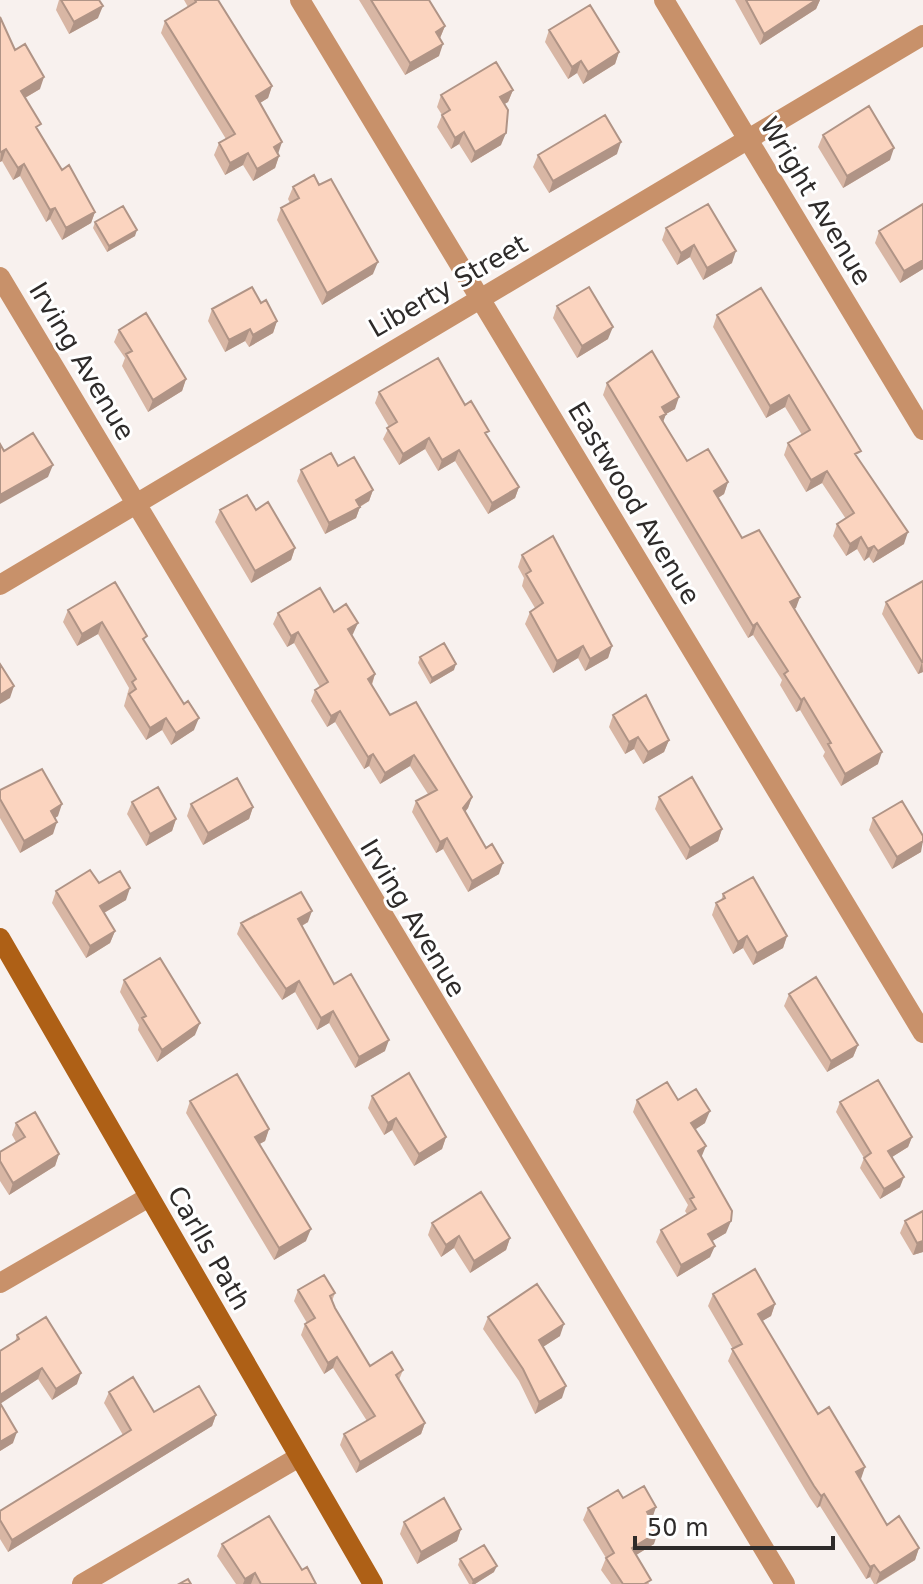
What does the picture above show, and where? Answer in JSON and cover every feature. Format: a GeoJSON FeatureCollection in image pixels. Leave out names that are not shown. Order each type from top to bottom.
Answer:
{"type":"FeatureCollection","features":[{"type":"Feature","properties":{"kind":"street","name":"Eastwood Avenue"},"geometry":{"type":"LineString","coordinates":[[300,0],[923,1033]]}},
{"type":"Feature","properties":{"kind":"street","name":"Wright Avenue"},"geometry":{"type":"LineString","coordinates":[[664,0],[923,430]]}},
{"type":"Feature","properties":{"kind":"street","name":"Liberty Street"},"geometry":{"type":"LineString","coordinates":[[0,585],[136,501],[923,35]]}},
{"type":"Feature","properties":{"kind":"street","name":"Irving Avenue"},"geometry":{"type":"LineString","coordinates":[[0,277],[785,1584]]}},
{"type":"Feature","properties":{"kind":"street","name":"Carlls Path"},"geometry":{"type":"LineString","coordinates":[[0,938],[373,1584]]}},
{"type":"Feature","properties":{"kind":"street"},"geometry":{"type":"LineString","coordinates":[[0,1283],[149,1197]]}},
{"type":"Feature","properties":{"kind":"street"},"geometry":{"type":"LineString","coordinates":[[82,1584],[299,1457]]}},
{"type":"Feature","properties":{"kind":"building"},"geometry":{"type":"Polygon","coordinates":[[[61,0],[99,0],[103,6],[74,22],[61,0]]]}},
{"type":"Feature","properties":{"kind":"building"},"geometry":{"type":"Polygon","coordinates":[[[195,0],[218,0],[272,86],[256,96],[282,142],[274,147],[279,156],[257,169],[248,153],[230,163],[219,143],[235,134],[165,21],[195,0]]]}},
{"type":"Feature","properties":{"kind":"building"},"geometry":{"type":"Polygon","coordinates":[[[371,0],[429,0],[445,26],[436,32],[443,44],[410,63],[371,0]]]}},
{"type":"Feature","properties":{"kind":"building"},"geometry":{"type":"Polygon","coordinates":[[[746,0],[816,0],[764,34],[746,0]]]}},
{"type":"Feature","properties":{"kind":"building"},"geometry":{"type":"Polygon","coordinates":[[[590,5],[619,52],[588,72],[581,61],[572,67],[549,30],[590,5]]]}},
{"type":"Feature","properties":{"kind":"building"},"geometry":{"type":"Polygon","coordinates":[[[0,17],[15,50],[25,44],[44,77],[21,91],[41,124],[36,127],[62,170],[69,165],[95,212],[66,228],[55,208],[50,210],[24,164],[18,168],[6,149],[0,151],[0,17]]]}},
{"type":"Feature","properties":{"kind":"building"},"geometry":{"type":"Polygon","coordinates":[[[496,62],[513,90],[500,97],[508,110],[506,133],[475,152],[464,132],[455,138],[442,115],[450,110],[441,95],[496,62]]]}},
{"type":"Feature","properties":{"kind":"building"},"geometry":{"type":"Polygon","coordinates":[[[869,106],[894,148],[847,176],[823,135],[869,106]]]}},
{"type":"Feature","properties":{"kind":"building"},"geometry":{"type":"Polygon","coordinates":[[[605,115],[621,142],[553,181],[538,155],[605,115]]]}},
{"type":"Feature","properties":{"kind":"building"},"geometry":{"type":"Polygon","coordinates":[[[314,175],[319,185],[331,179],[378,262],[327,293],[281,208],[299,198],[293,187],[314,175]]]}},
{"type":"Feature","properties":{"kind":"building"},"geometry":{"type":"Polygon","coordinates":[[[708,204],[736,251],[707,268],[694,245],[681,253],[666,228],[708,204]]]}},
{"type":"Feature","properties":{"kind":"building"},"geometry":{"type":"Polygon","coordinates":[[[923,204],[923,260],[904,271],[879,231],[923,204]]]}},
{"type":"Feature","properties":{"kind":"building"},"geometry":{"type":"Polygon","coordinates":[[[123,206],[137,230],[109,246],[95,222],[123,206]]]}},
{"type":"Feature","properties":{"kind":"building"},"geometry":{"type":"Polygon","coordinates":[[[252,287],[261,303],[266,300],[277,321],[253,335],[250,329],[229,340],[212,309],[252,287]]]}},
{"type":"Feature","properties":{"kind":"building"},"geometry":{"type":"Polygon","coordinates":[[[589,287],[613,327],[582,346],[557,306],[589,287]]]}},
{"type":"Feature","properties":{"kind":"building"},"geometry":{"type":"Polygon","coordinates":[[[761,288],[861,451],[855,454],[908,532],[878,551],[874,546],[868,549],[861,537],[850,544],[837,524],[854,513],[827,471],[811,480],[788,443],[810,430],[789,395],[770,406],[717,315],[761,288]]]}},
{"type":"Feature","properties":{"kind":"building"},"geometry":{"type":"Polygon","coordinates":[[[146,313],[186,379],[153,400],[126,354],[132,351],[119,330],[146,313]]]}},
{"type":"Feature","properties":{"kind":"building"},"geometry":{"type":"Polygon","coordinates":[[[652,351],[679,397],[662,407],[666,414],[660,417],[687,461],[708,449],[728,482],[714,491],[742,538],[759,530],[800,597],[790,602],[882,752],[845,774],[804,698],[801,700],[784,674],[788,671],[757,623],[753,626],[607,383],[652,351]]]}},
{"type":"Feature","properties":{"kind":"building"},"geometry":{"type":"Polygon","coordinates":[[[438,358],[465,405],[471,401],[489,431],[485,433],[519,487],[492,503],[459,450],[442,460],[429,438],[403,454],[387,428],[397,422],[379,392],[438,358]]]}},
{"type":"Feature","properties":{"kind":"building"},"geometry":{"type":"Polygon","coordinates":[[[33,433],[53,465],[0,495],[0,444],[4,451],[33,433]]]}},
{"type":"Feature","properties":{"kind":"building"},"geometry":{"type":"Polygon","coordinates":[[[331,453],[338,466],[354,457],[373,490],[356,500],[360,507],[329,523],[301,470],[331,453]]]}},
{"type":"Feature","properties":{"kind":"building"},"geometry":{"type":"Polygon","coordinates":[[[247,495],[256,510],[268,502],[295,548],[255,571],[220,510],[247,495]]]}},
{"type":"Feature","properties":{"kind":"building"},"geometry":{"type":"Polygon","coordinates":[[[553,536],[612,646],[590,659],[583,646],[557,661],[530,612],[543,603],[526,574],[531,571],[522,555],[553,536]]]}},
{"type":"Feature","properties":{"kind":"building"},"geometry":{"type":"Polygon","coordinates":[[[923,581],[923,662],[922,662],[886,602],[923,581]]]}},
{"type":"Feature","properties":{"kind":"building"},"geometry":{"type":"Polygon","coordinates":[[[115,582],[147,636],[143,639],[184,704],[188,701],[199,718],[176,733],[166,718],[150,728],[129,694],[136,689],[132,682],[136,679],[102,622],[82,634],[68,610],[115,582]]]}},
{"type":"Feature","properties":{"kind":"building"},"geometry":{"type":"Polygon","coordinates":[[[320,588],[334,612],[346,604],[358,623],[348,629],[375,674],[368,679],[390,715],[416,702],[472,797],[463,808],[486,848],[492,844],[503,863],[472,881],[447,838],[440,842],[416,801],[437,790],[414,755],[385,773],[373,754],[368,757],[340,711],[331,716],[315,690],[328,682],[298,632],[291,636],[278,613],[320,588]]]}},
{"type":"Feature","properties":{"kind":"building"},"geometry":{"type":"Polygon","coordinates":[[[444,643],[456,664],[432,678],[420,657],[444,643]]]}},
{"type":"Feature","properties":{"kind":"building"},"geometry":{"type":"Polygon","coordinates":[[[0,664],[14,686],[0,695],[0,664]]]}},
{"type":"Feature","properties":{"kind":"building"},"geometry":{"type":"Polygon","coordinates":[[[646,695],[669,740],[648,752],[638,737],[629,742],[613,715],[646,695]]]}},
{"type":"Feature","properties":{"kind":"building"},"geometry":{"type":"Polygon","coordinates":[[[42,769],[62,804],[51,811],[57,822],[24,841],[0,799],[0,790],[42,769]]]}},
{"type":"Feature","properties":{"kind":"building"},"geometry":{"type":"Polygon","coordinates":[[[692,777],[722,829],[690,848],[659,797],[692,777]]]}},
{"type":"Feature","properties":{"kind":"building"},"geometry":{"type":"Polygon","coordinates":[[[237,778],[253,807],[208,833],[191,804],[237,778]]]}},
{"type":"Feature","properties":{"kind":"building"},"geometry":{"type":"Polygon","coordinates":[[[158,787],[176,819],[150,834],[132,802],[158,787]]]}},
{"type":"Feature","properties":{"kind":"building"},"geometry":{"type":"Polygon","coordinates":[[[902,801],[923,841],[897,857],[873,818],[902,801]]]}},
{"type":"Feature","properties":{"kind":"building"},"geometry":{"type":"Polygon","coordinates":[[[90,870],[99,883],[120,871],[130,888],[100,906],[115,931],[90,946],[56,891],[90,870]]]}},
{"type":"Feature","properties":{"kind":"building"},"geometry":{"type":"Polygon","coordinates":[[[753,877],[787,936],[757,953],[747,936],[738,942],[716,903],[725,898],[723,894],[753,877]]]}},
{"type":"Feature","properties":{"kind":"building"},"geometry":{"type":"Polygon","coordinates":[[[301,892],[312,911],[298,919],[334,984],[351,974],[389,1040],[359,1057],[333,1011],[321,1018],[299,981],[286,989],[241,923],[301,892]]]}},
{"type":"Feature","properties":{"kind":"building"},"geometry":{"type":"Polygon","coordinates":[[[160,958],[200,1023],[162,1050],[124,980],[160,958]]]}},
{"type":"Feature","properties":{"kind":"building"},"geometry":{"type":"Polygon","coordinates":[[[816,977],[858,1045],[831,1061],[789,994],[816,977]]]}},
{"type":"Feature","properties":{"kind":"building"},"geometry":{"type":"Polygon","coordinates":[[[409,1073],[446,1137],[419,1154],[396,1118],[388,1123],[372,1096],[409,1073]]]}},
{"type":"Feature","properties":{"kind":"building"},"geometry":{"type":"Polygon","coordinates":[[[237,1074],[269,1129],[255,1137],[311,1229],[279,1248],[190,1101],[237,1074]]]}},
{"type":"Feature","properties":{"kind":"building"},"geometry":{"type":"Polygon","coordinates":[[[878,1080],[912,1137],[888,1151],[904,1177],[884,1189],[864,1158],[871,1153],[840,1102],[878,1080]]]}},
{"type":"Feature","properties":{"kind":"building"},"geometry":{"type":"Polygon","coordinates":[[[667,1082],[678,1100],[696,1089],[710,1111],[691,1123],[706,1146],[698,1151],[732,1211],[731,1221],[708,1234],[715,1246],[681,1265],[661,1230],[696,1209],[690,1199],[694,1197],[637,1100],[667,1082]]]}},
{"type":"Feature","properties":{"kind":"building"},"geometry":{"type":"Polygon","coordinates":[[[35,1112],[59,1154],[13,1183],[0,1161],[0,1152],[25,1137],[16,1123],[35,1112]]]}},
{"type":"Feature","properties":{"kind":"building"},"geometry":{"type":"Polygon","coordinates":[[[481,1192],[510,1238],[474,1261],[459,1236],[446,1245],[432,1223],[481,1192]]]}},
{"type":"Feature","properties":{"kind":"building"},"geometry":{"type":"Polygon","coordinates":[[[923,1211],[923,1241],[917,1243],[905,1221],[923,1211]]]}},
{"type":"Feature","properties":{"kind":"building"},"geometry":{"type":"Polygon","coordinates":[[[755,1269],[775,1304],[758,1314],[818,1414],[829,1407],[865,1467],[856,1472],[887,1525],[899,1516],[919,1548],[880,1573],[874,1565],[870,1567],[824,1494],[821,1496],[814,1486],[732,1349],[742,1344],[713,1294],[755,1269]]]}},
{"type":"Feature","properties":{"kind":"building"},"geometry":{"type":"Polygon","coordinates":[[[324,1275],[335,1293],[330,1296],[335,1308],[370,1366],[392,1352],[403,1370],[396,1375],[425,1423],[360,1462],[344,1434],[375,1416],[337,1357],[328,1363],[305,1324],[315,1318],[298,1290],[324,1275]]]}},
{"type":"Feature","properties":{"kind":"building"},"geometry":{"type":"Polygon","coordinates":[[[537,1284],[564,1324],[539,1340],[566,1386],[539,1402],[523,1369],[488,1317],[537,1284]]]}},
{"type":"Feature","properties":{"kind":"building"},"geometry":{"type":"Polygon","coordinates":[[[46,1317],[81,1373],[56,1389],[42,1368],[0,1395],[0,1351],[19,1339],[17,1335],[46,1317]]]}},
{"type":"Feature","properties":{"kind":"building"},"geometry":{"type":"Polygon","coordinates":[[[133,1377],[154,1412],[199,1386],[216,1415],[12,1540],[0,1520],[0,1511],[131,1430],[109,1392],[133,1377]]]}},
{"type":"Feature","properties":{"kind":"building"},"geometry":{"type":"Polygon","coordinates":[[[0,1403],[17,1432],[0,1442],[0,1403]]]}},
{"type":"Feature","properties":{"kind":"building"},"geometry":{"type":"Polygon","coordinates":[[[644,1486],[656,1507],[647,1512],[658,1532],[632,1548],[651,1580],[644,1584],[623,1584],[606,1558],[614,1553],[588,1508],[618,1490],[623,1498],[644,1486]]]}},
{"type":"Feature","properties":{"kind":"building"},"geometry":{"type":"Polygon","coordinates":[[[444,1498],[461,1529],[421,1552],[404,1522],[444,1498]]]}},
{"type":"Feature","properties":{"kind":"building"},"geometry":{"type":"Polygon","coordinates":[[[269,1516],[302,1570],[307,1567],[316,1584],[261,1584],[255,1573],[245,1579],[222,1544],[269,1516]]]}},
{"type":"Feature","properties":{"kind":"building"},"geometry":{"type":"Polygon","coordinates":[[[484,1545],[497,1566],[473,1580],[460,1559],[484,1545]]]}}]}
